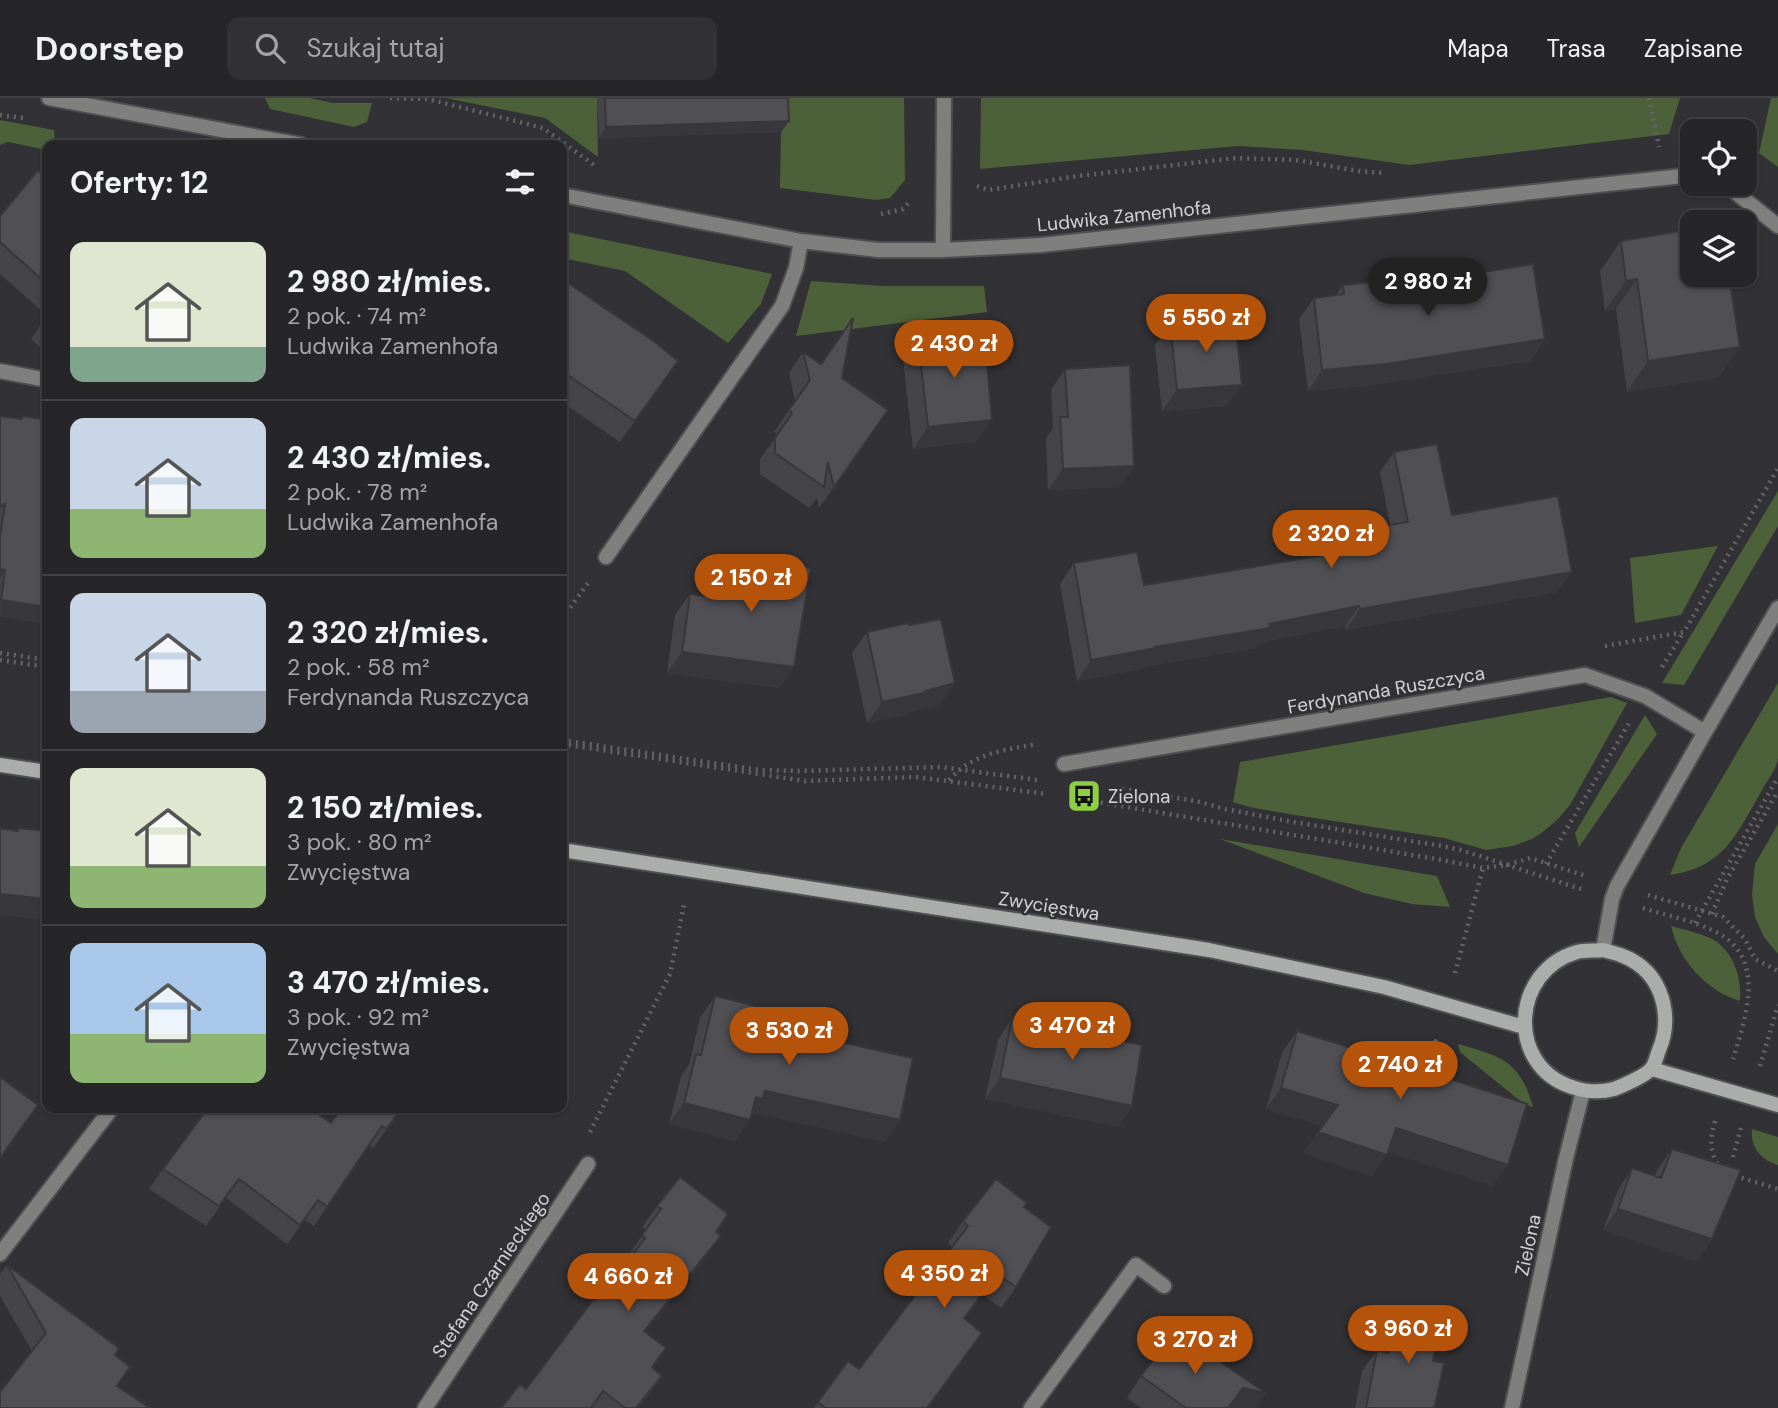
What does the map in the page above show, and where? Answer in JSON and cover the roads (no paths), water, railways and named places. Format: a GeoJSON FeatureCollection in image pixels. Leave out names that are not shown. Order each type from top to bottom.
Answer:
{"type":"FeatureCollection","features":[{"type":"Feature","properties":{"kind":"main road"},"geometry":{"type":"LineString","coordinates":[[0,765],[42,771]]}},
{"type":"Feature","properties":{"kind":"main road","name":"Zwycięstwa"},"geometry":{"type":"LineString","coordinates":[[567,851],[1209,950],[1384,987],[1524,1027]]}},
{"type":"Feature","properties":{"kind":"main road"},"geometry":{"type":"LineString","coordinates":[[1603,950],[1620,954],[1638,964],[1652,979],[1662,996],[1666,1016],[1664,1039],[1651,1069],[1623,1086],[1603,1092],[1583,1091],[1561,1084],[1542,1069],[1530,1049],[1524,1027],[1527,1000],[1540,975],[1557,961],[1578,952],[1603,950]]}},
{"type":"Feature","properties":{"kind":"main road"},"geometry":{"type":"LineString","coordinates":[[1651,1069],[1778,1105]]}},
{"type":"Feature","properties":{"kind":"street"},"geometry":{"type":"LineString","coordinates":[[49,98],[275,140]]}},
{"type":"Feature","properties":{"kind":"street"},"geometry":{"type":"LineString","coordinates":[[943,98],[943,250]]}},
{"type":"Feature","properties":{"kind":"street","name":"Ludwika Zamenhofa"},"geometry":{"type":"LineString","coordinates":[[567,196],[801,241],[878,250],[943,250],[1041,245],[1680,176]]}},
{"type":"Feature","properties":{"kind":"street"},"geometry":{"type":"LineString","coordinates":[[1740,196],[1778,226]]}},
{"type":"Feature","properties":{"kind":"street"},"geometry":{"type":"LineString","coordinates":[[606,557],[782,306],[796,268],[801,241]]}},
{"type":"Feature","properties":{"kind":"street"},"geometry":{"type":"LineString","coordinates":[[0,370],[42,379]]}},
{"type":"Feature","properties":{"kind":"street"},"geometry":{"type":"LineString","coordinates":[[1603,950],[1614,892],[1778,608]]}},
{"type":"Feature","properties":{"kind":"street","name":"Ferdynanda Ruszczyca"},"geometry":{"type":"LineString","coordinates":[[1063,764],[1585,675],[1645,696],[1705,732]]}},
{"type":"Feature","properties":{"kind":"street","name":"Zielona"},"geometry":{"type":"LineString","coordinates":[[1512,1408],[1583,1091]]}},
{"type":"Feature","properties":{"kind":"street"},"geometry":{"type":"LineString","coordinates":[[0,1254],[108,1113]]}},
{"type":"Feature","properties":{"kind":"street","name":"Stefana Czarnieckiego"},"geometry":{"type":"LineString","coordinates":[[425,1408],[588,1164]]}},
{"type":"Feature","properties":{"kind":"street"},"geometry":{"type":"LineString","coordinates":[[1031,1408],[1136,1265],[1164,1286]]}},
{"type":"Feature","properties":{"kind":"place","name":"Zielona"},"geometry":{"type":"Point","coordinates":[1084,796]}}]}
